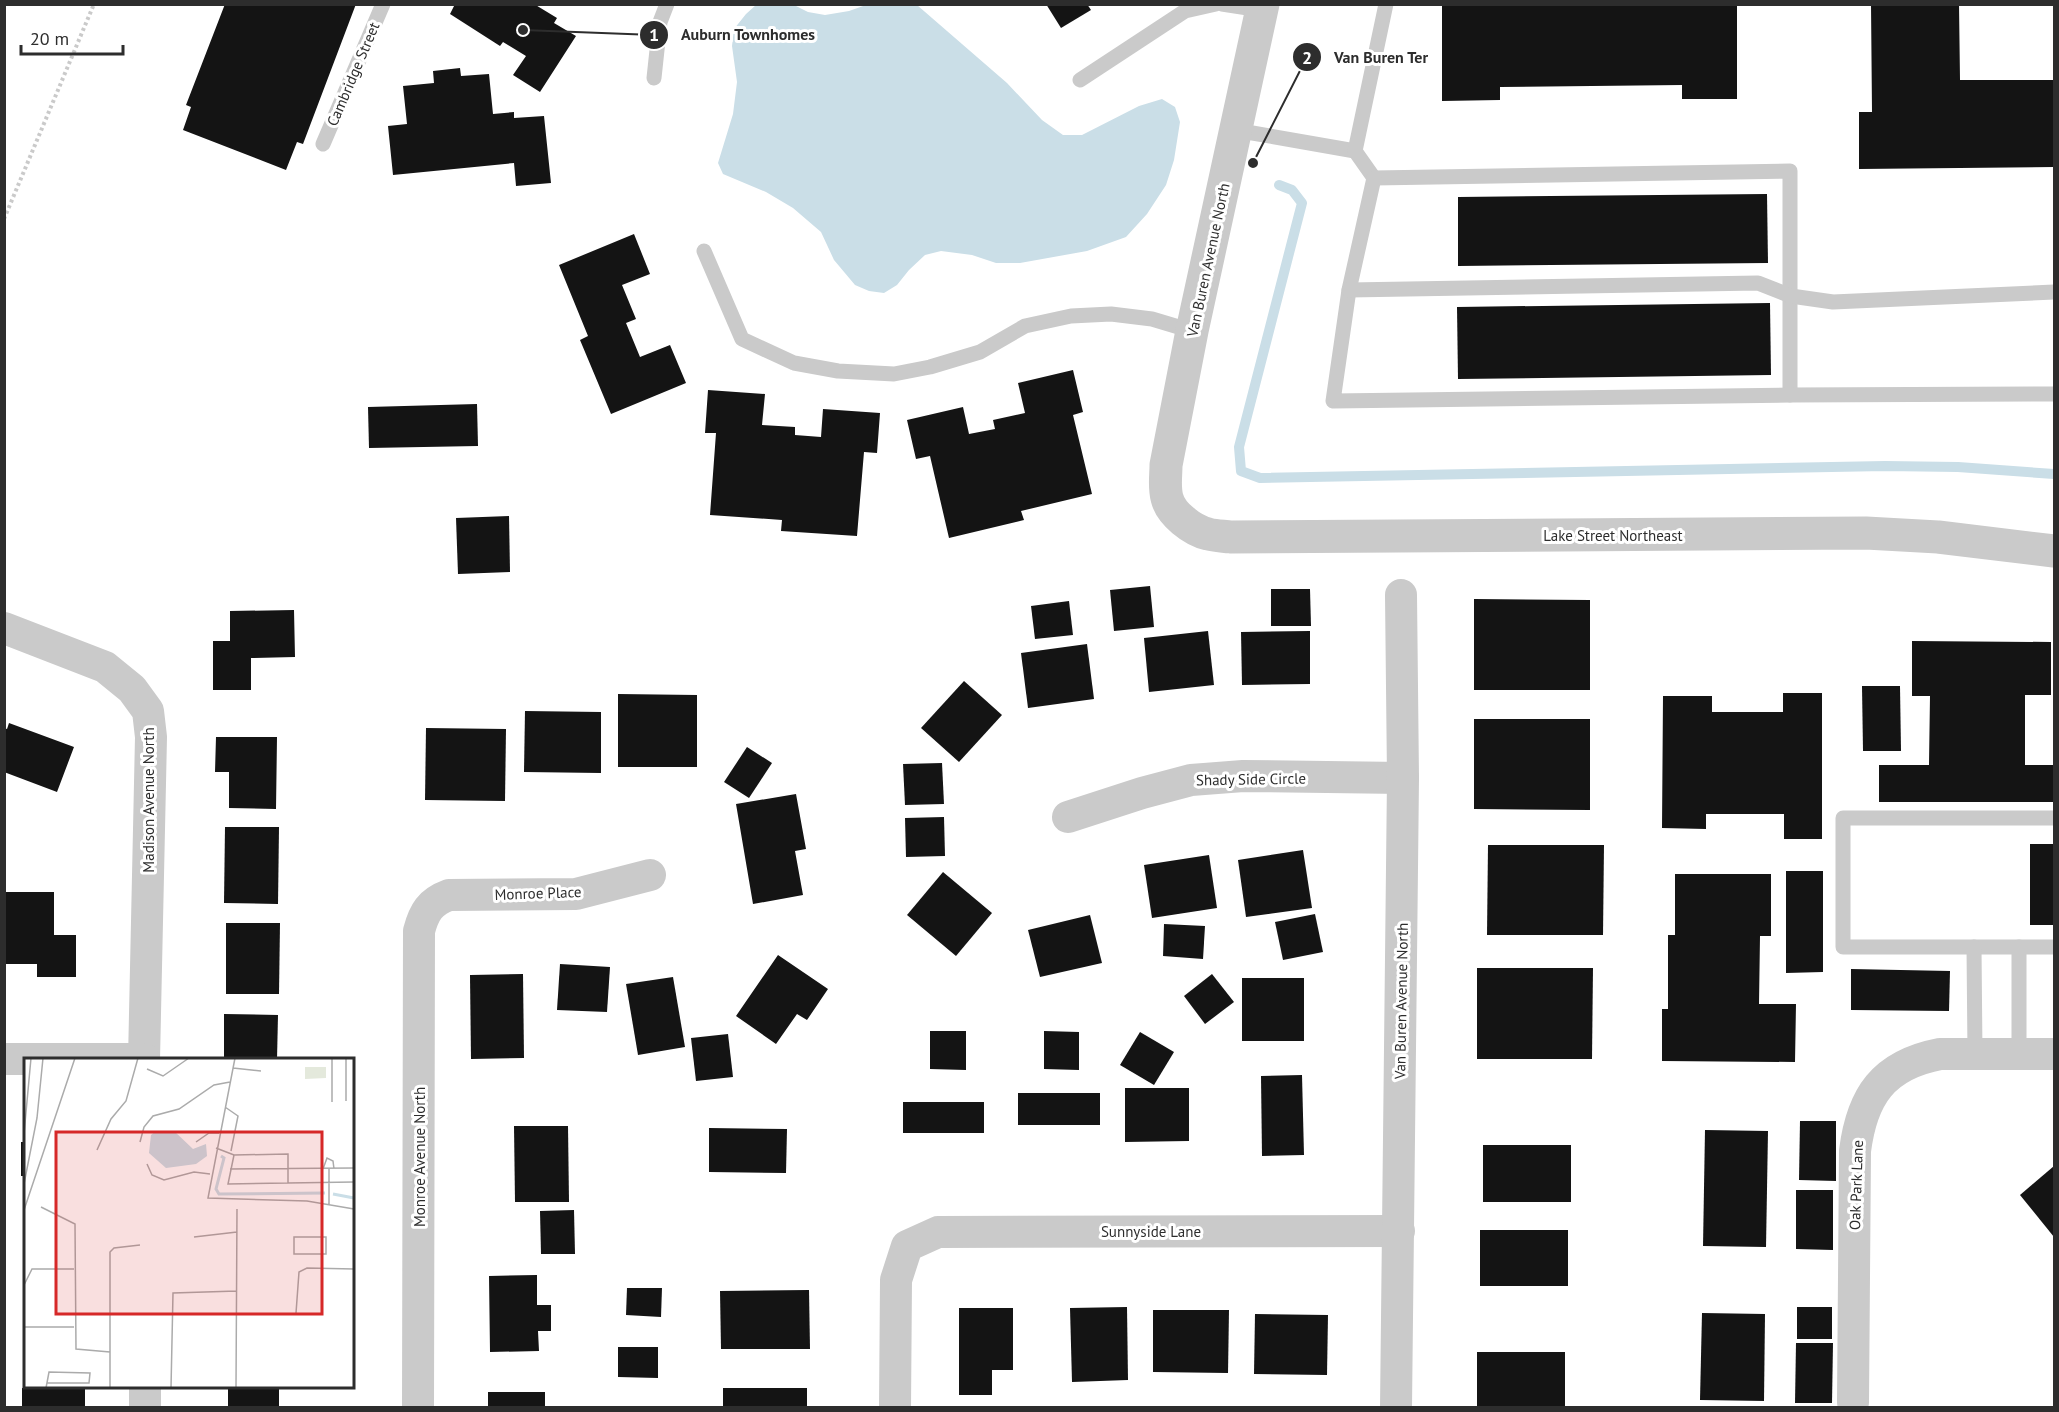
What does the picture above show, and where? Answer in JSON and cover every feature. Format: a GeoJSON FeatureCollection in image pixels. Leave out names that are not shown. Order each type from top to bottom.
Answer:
{"type":"FeatureCollection","features":[{"type":"Feature","properties":{"kind":"street","name":"Van Buren Avenue North"},"geometry":{"type":"LineString","coordinates":[[1177,514],[1167,500],[1166,465],[1192,331],[1262,7]]}},
{"type":"Feature","properties":{"kind":"street","name":"Lake Street Northeast"},"geometry":{"type":"LineString","coordinates":[[1177,514],[1191,527],[1207,534],[1231,537],[1866,533],[1938,537],[2055,551]]}},
{"type":"Feature","properties":{"kind":"street","name":"Van Buren Avenue North"},"geometry":{"type":"LineString","coordinates":[[1396,1407],[1403,778],[1401,595]]}},
{"type":"Feature","properties":{"kind":"street","name":"Madison Avenue North"},"geometry":{"type":"LineString","coordinates":[[4,628],[105,667],[132,689],[148,711],[151,737],[144,1058]]}},
{"type":"Feature","properties":{"kind":"street","name":"Shady Side Circle"},"geometry":{"type":"LineString","coordinates":[[1068,817],[1191,780],[1243,776],[1403,778]]}},
{"type":"Feature","properties":{"kind":"street","name":"Monroe Place"},"geometry":{"type":"LineString","coordinates":[[428,908],[437,899],[449,895],[576,894],[650,875]]}},
{"type":"Feature","properties":{"kind":"street","name":"Monroe Avenue North"},"geometry":{"type":"LineString","coordinates":[[418,1407],[419,931],[428,908]]}},
{"type":"Feature","properties":{"kind":"street","name":"Oak Park Lane"},"geometry":{"type":"LineString","coordinates":[[1853,1402],[1855,1151],[1858,1128],[1869,1097],[1882,1082],[1903,1066],[1921,1058],[1940,1054],[2055,1054]]}},
{"type":"Feature","properties":{"kind":"street"},"geometry":{"type":"LineString","coordinates":[[4,1059],[24,1059]]}},
{"type":"Feature","properties":{"kind":"street","name":"Sunnyside Lane"},"geometry":{"type":"LineString","coordinates":[[895,1407],[896,1280],[907,1246],[938,1232],[1399,1231]]}},
{"type":"Feature","properties":{"kind":"street"},"geometry":{"type":"LineString","coordinates":[[145,1388],[145,1407]]}},
{"type":"Feature","properties":{"kind":"lane","name":"Cambridge Street"},"geometry":{"type":"LineString","coordinates":[[323,144],[383,4]]}},
{"type":"Feature","properties":{"kind":"lane"},"geometry":{"type":"LineString","coordinates":[[654,78],[660,22],[667,4]]}},
{"type":"Feature","properties":{"kind":"lane"},"geometry":{"type":"LineString","coordinates":[[1080,80],[1185,11],[1216,4]]}},
{"type":"Feature","properties":{"kind":"lane"},"geometry":{"type":"LineString","coordinates":[[1222,4],[1262,7]]}},
{"type":"Feature","properties":{"kind":"lane"},"geometry":{"type":"LineString","coordinates":[[1355,151],[1386,4]]}},
{"type":"Feature","properties":{"kind":"lane"},"geometry":{"type":"LineString","coordinates":[[1235,130],[1355,151],[1374,178],[1349,290],[1333,402],[1790,395],[2055,394]]}},
{"type":"Feature","properties":{"kind":"lane"},"geometry":{"type":"LineString","coordinates":[[1374,178],[1790,171],[1790,395]]}},
{"type":"Feature","properties":{"kind":"lane"},"geometry":{"type":"LineString","coordinates":[[704,251],[742,339],[794,363],[838,371],[894,374],[930,367],[980,352],[1025,326],[1071,316],[1111,314],[1152,319],[1192,331]]}},
{"type":"Feature","properties":{"kind":"lane"},"geometry":{"type":"LineString","coordinates":[[1349,290],[1758,283],[1791,296],[1833,302],[2055,292]]}},
{"type":"Feature","properties":{"kind":"lane"},"geometry":{"type":"LineString","coordinates":[[2055,818],[1843,818],[1843,947],[2055,947]]}},
{"type":"Feature","properties":{"kind":"lane"},"geometry":{"type":"LineString","coordinates":[[1974,947],[1974,1054]]}},
{"type":"Feature","properties":{"kind":"lane"},"geometry":{"type":"LineString","coordinates":[[2019,947],[2019,1054]]}},
{"type":"Feature","properties":{"kind":"path"},"geometry":{"type":"LineString","coordinates":[[4,219],[94,4]]}},
{"type":"Feature","properties":{"kind":"water"},"geometry":{"type":"Polygon","coordinates":[[[756,5],[794,5],[808,12],[825,15],[849,11],[866,5],[917,5],[1007,83],[1042,120],[1063,135],[1082,135],[1139,106],[1162,99],[1175,107],[1180,122],[1174,160],[1166,185],[1147,214],[1126,237],[1087,251],[1020,263],[996,263],[972,255],[941,251],[925,255],[897,285],[884,293],[869,291],[855,285],[834,260],[821,232],[793,208],[766,192],[723,174],[718,163],[733,114],[737,82],[732,46],[734,29],[756,5]]]}},
{"type":"Feature","properties":{"kind":"building"},"geometry":{"type":"Polygon","coordinates":[[[225,4],[356,4],[303,144],[297,142],[286,170],[183,130],[191,107],[186,105],[225,4]]]}},
{"type":"Feature","properties":{"kind":"building"},"geometry":{"type":"Polygon","coordinates":[[[455,4],[534,4],[557,18],[554,23],[576,36],[540,92],[513,75],[526,56],[503,42],[500,46],[450,14],[455,4]]]}},
{"type":"Feature","properties":{"kind":"building"},"geometry":{"type":"Polygon","coordinates":[[[1046,4],[1087,4],[1091,10],[1061,28],[1046,4]]]}},
{"type":"Feature","properties":{"kind":"building"},"geometry":{"type":"Polygon","coordinates":[[[1442,4],[1737,4],[1737,99],[1682,99],[1682,85],[1500,87],[1500,100],[1442,101],[1442,4]]]}},
{"type":"Feature","properties":{"kind":"building"},"geometry":{"type":"Polygon","coordinates":[[[1871,4],[1959,4],[1960,80],[2054,80],[2054,167],[1859,169],[1859,112],[1872,112],[1871,4]]]}},
{"type":"Feature","properties":{"kind":"building"},"geometry":{"type":"Polygon","coordinates":[[[460,68],[461,76],[489,74],[493,114],[514,112],[514,118],[544,116],[551,183],[516,186],[514,163],[393,175],[388,126],[407,124],[403,86],[434,83],[433,71],[460,68]]]}},
{"type":"Feature","properties":{"kind":"building"},"geometry":{"type":"Polygon","coordinates":[[[1767,194],[1768,263],[1458,266],[1458,197],[1767,194]]]}},
{"type":"Feature","properties":{"kind":"building"},"geometry":{"type":"Polygon","coordinates":[[[634,234],[650,274],[622,285],[636,319],[626,323],[640,357],[670,345],[686,383],[611,414],[580,340],[588,336],[559,265],[634,234]]]}},
{"type":"Feature","properties":{"kind":"building"},"geometry":{"type":"Polygon","coordinates":[[[1770,303],[1771,375],[1458,379],[1457,307],[1770,303]]]}},
{"type":"Feature","properties":{"kind":"building"},"geometry":{"type":"Polygon","coordinates":[[[1073,370],[1083,412],[1073,415],[1092,494],[1021,511],[1024,520],[949,538],[930,456],[916,459],[907,420],[963,407],[969,434],[995,429],[993,420],[1025,413],[1018,383],[1073,370]]]}},
{"type":"Feature","properties":{"kind":"building"},"geometry":{"type":"Polygon","coordinates":[[[708,390],[765,394],[762,425],[795,427],[795,435],[821,437],[823,409],[880,413],[877,453],[864,452],[857,536],[781,531],[782,520],[710,515],[716,433],[705,433],[708,390]]]}},
{"type":"Feature","properties":{"kind":"building"},"geometry":{"type":"Polygon","coordinates":[[[477,404],[478,446],[369,448],[368,407],[477,404]]]}},
{"type":"Feature","properties":{"kind":"building"},"geometry":{"type":"Polygon","coordinates":[[[509,516],[510,572],[458,574],[456,518],[509,516]]]}},
{"type":"Feature","properties":{"kind":"building"},"geometry":{"type":"Polygon","coordinates":[[[1150,586],[1154,627],[1114,631],[1110,590],[1150,586]]]}},
{"type":"Feature","properties":{"kind":"building"},"geometry":{"type":"Polygon","coordinates":[[[1271,589],[1310,589],[1311,626],[1271,626],[1271,589]]]}},
{"type":"Feature","properties":{"kind":"building"},"geometry":{"type":"Polygon","coordinates":[[[1474,599],[1590,600],[1590,690],[1474,690],[1474,599]]]}},
{"type":"Feature","properties":{"kind":"building"},"geometry":{"type":"Polygon","coordinates":[[[1069,601],[1073,635],[1035,639],[1031,606],[1069,601]]]}},
{"type":"Feature","properties":{"kind":"building"},"geometry":{"type":"Polygon","coordinates":[[[294,610],[295,657],[251,658],[251,690],[213,690],[213,641],[230,641],[230,611],[294,610]]]}},
{"type":"Feature","properties":{"kind":"building"},"geometry":{"type":"Polygon","coordinates":[[[1208,631],[1214,685],[1149,692],[1144,638],[1208,631]]]}},
{"type":"Feature","properties":{"kind":"building"},"geometry":{"type":"Polygon","coordinates":[[[1310,631],[1310,684],[1242,685],[1241,632],[1310,631]]]}},
{"type":"Feature","properties":{"kind":"building"},"geometry":{"type":"Polygon","coordinates":[[[1912,641],[2051,642],[2051,695],[2025,695],[2025,765],[2054,765],[2054,802],[1879,802],[1879,765],[1929,765],[1930,696],[1912,696],[1912,641]]]}},
{"type":"Feature","properties":{"kind":"building"},"geometry":{"type":"Polygon","coordinates":[[[1087,644],[1094,699],[1028,708],[1021,653],[1087,644]]]}},
{"type":"Feature","properties":{"kind":"building"},"geometry":{"type":"Polygon","coordinates":[[[964,681],[1002,715],[959,762],[921,728],[964,681]]]}},
{"type":"Feature","properties":{"kind":"building"},"geometry":{"type":"Polygon","coordinates":[[[1862,686],[1900,686],[1901,751],[1863,751],[1862,686]]]}},
{"type":"Feature","properties":{"kind":"building"},"geometry":{"type":"Polygon","coordinates":[[[1783,693],[1822,693],[1822,839],[1784,839],[1784,814],[1706,814],[1706,829],[1662,828],[1663,696],[1712,696],[1712,712],[1783,712],[1783,693]]]}},
{"type":"Feature","properties":{"kind":"building"},"geometry":{"type":"Polygon","coordinates":[[[618,694],[697,695],[697,767],[618,767],[618,694]]]}},
{"type":"Feature","properties":{"kind":"building"},"geometry":{"type":"Polygon","coordinates":[[[525,711],[601,712],[601,773],[524,772],[525,711]]]}},
{"type":"Feature","properties":{"kind":"building"},"geometry":{"type":"Polygon","coordinates":[[[1474,719],[1590,719],[1590,810],[1474,809],[1474,719]]]}},
{"type":"Feature","properties":{"kind":"building"},"geometry":{"type":"Polygon","coordinates":[[[9,723],[74,747],[57,792],[4,772],[4,728],[7,729],[9,723]]]}},
{"type":"Feature","properties":{"kind":"building"},"geometry":{"type":"Polygon","coordinates":[[[426,728],[506,729],[505,801],[425,800],[426,728]]]}},
{"type":"Feature","properties":{"kind":"building"},"geometry":{"type":"Polygon","coordinates":[[[216,737],[277,737],[276,809],[229,808],[229,772],[215,772],[216,737]]]}},
{"type":"Feature","properties":{"kind":"building"},"geometry":{"type":"Polygon","coordinates":[[[747,747],[772,763],[749,798],[724,782],[747,747]]]}},
{"type":"Feature","properties":{"kind":"building"},"geometry":{"type":"Polygon","coordinates":[[[942,763],[944,804],[905,805],[903,764],[942,763]]]}},
{"type":"Feature","properties":{"kind":"building"},"geometry":{"type":"Polygon","coordinates":[[[796,794],[806,849],[795,851],[803,895],[753,904],[736,804],[796,794]]]}},
{"type":"Feature","properties":{"kind":"building"},"geometry":{"type":"Polygon","coordinates":[[[944,817],[945,856],[906,857],[905,818],[944,817]]]}},
{"type":"Feature","properties":{"kind":"building"},"geometry":{"type":"Polygon","coordinates":[[[225,827],[279,827],[278,904],[224,903],[225,827]]]}},
{"type":"Feature","properties":{"kind":"building"},"geometry":{"type":"Polygon","coordinates":[[[2030,844],[2054,844],[2054,925],[2030,925],[2030,844]]]}},
{"type":"Feature","properties":{"kind":"building"},"geometry":{"type":"Polygon","coordinates":[[[1488,845],[1604,845],[1603,935],[1487,935],[1488,845]]]}},
{"type":"Feature","properties":{"kind":"building"},"geometry":{"type":"Polygon","coordinates":[[[1303,850],[1312,908],[1246,917],[1238,860],[1303,850]]]}},
{"type":"Feature","properties":{"kind":"building"},"geometry":{"type":"Polygon","coordinates":[[[1209,855],[1217,908],[1152,918],[1144,865],[1209,855]]]}},
{"type":"Feature","properties":{"kind":"building"},"geometry":{"type":"Polygon","coordinates":[[[1786,871],[1823,871],[1823,972],[1786,973],[1786,871]]]}},
{"type":"Feature","properties":{"kind":"building"},"geometry":{"type":"Polygon","coordinates":[[[943,872],[992,913],[956,956],[907,915],[943,872]]]}},
{"type":"Feature","properties":{"kind":"building"},"geometry":{"type":"Polygon","coordinates":[[[1675,874],[1771,874],[1771,936],[1760,936],[1759,1004],[1796,1004],[1795,1062],[1662,1061],[1662,1009],[1668,1009],[1668,935],[1675,935],[1675,874]]]}},
{"type":"Feature","properties":{"kind":"building"},"geometry":{"type":"Polygon","coordinates":[[[4,892],[54,892],[54,935],[76,935],[76,977],[37,977],[37,964],[4,964],[4,892]]]}},
{"type":"Feature","properties":{"kind":"building"},"geometry":{"type":"Polygon","coordinates":[[[1315,914],[1323,952],[1283,960],[1275,922],[1315,914]]]}},
{"type":"Feature","properties":{"kind":"building"},"geometry":{"type":"Polygon","coordinates":[[[1090,915],[1102,963],[1040,977],[1028,930],[1090,915]]]}},
{"type":"Feature","properties":{"kind":"building"},"geometry":{"type":"Polygon","coordinates":[[[226,923],[280,923],[279,994],[226,994],[226,923]]]}},
{"type":"Feature","properties":{"kind":"building"},"geometry":{"type":"Polygon","coordinates":[[[1164,924],[1205,926],[1203,959],[1163,956],[1164,924]]]}},
{"type":"Feature","properties":{"kind":"building"},"geometry":{"type":"Polygon","coordinates":[[[778,955],[828,989],[807,1020],[797,1014],[776,1044],[736,1016],[778,955]]]}},
{"type":"Feature","properties":{"kind":"building"},"geometry":{"type":"Polygon","coordinates":[[[560,964],[610,967],[607,1012],[557,1010],[560,964]]]}},
{"type":"Feature","properties":{"kind":"building"},"geometry":{"type":"Polygon","coordinates":[[[1477,968],[1593,968],[1592,1059],[1477,1059],[1477,968]]]}},
{"type":"Feature","properties":{"kind":"building"},"geometry":{"type":"Polygon","coordinates":[[[1851,969],[1950,971],[1949,1011],[1851,1010],[1851,969]]]}},
{"type":"Feature","properties":{"kind":"building"},"geometry":{"type":"Polygon","coordinates":[[[523,974],[524,1058],[471,1059],[470,975],[523,974]]]}},
{"type":"Feature","properties":{"kind":"building"},"geometry":{"type":"Polygon","coordinates":[[[1212,974],[1234,1002],[1205,1024],[1184,996],[1212,974]]]}},
{"type":"Feature","properties":{"kind":"building"},"geometry":{"type":"Polygon","coordinates":[[[673,977],[685,1047],[638,1055],[626,984],[673,977]]]}},
{"type":"Feature","properties":{"kind":"building"},"geometry":{"type":"Polygon","coordinates":[[[1242,978],[1304,978],[1304,1041],[1242,1041],[1242,978]]]}},
{"type":"Feature","properties":{"kind":"building"},"geometry":{"type":"Polygon","coordinates":[[[224,1014],[278,1015],[277,1058],[224,1058],[224,1014]]]}},
{"type":"Feature","properties":{"kind":"building"},"geometry":{"type":"Polygon","coordinates":[[[930,1031],[966,1031],[966,1070],[930,1069],[930,1031]]]}},
{"type":"Feature","properties":{"kind":"building"},"geometry":{"type":"Polygon","coordinates":[[[1044,1031],[1079,1032],[1079,1070],[1044,1069],[1044,1031]]]}},
{"type":"Feature","properties":{"kind":"building"},"geometry":{"type":"Polygon","coordinates":[[[1140,1032],[1174,1052],[1154,1085],[1120,1065],[1140,1032]]]}},
{"type":"Feature","properties":{"kind":"building"},"geometry":{"type":"Polygon","coordinates":[[[728,1034],[733,1077],[696,1081],[691,1038],[728,1034]]]}},
{"type":"Feature","properties":{"kind":"building"},"geometry":{"type":"Polygon","coordinates":[[[1302,1075],[1304,1155],[1262,1156],[1261,1076],[1302,1075]]]}},
{"type":"Feature","properties":{"kind":"building"},"geometry":{"type":"Polygon","coordinates":[[[1125,1088],[1189,1088],[1189,1141],[1125,1142],[1125,1088]]]}},
{"type":"Feature","properties":{"kind":"building"},"geometry":{"type":"Polygon","coordinates":[[[1018,1093],[1100,1093],[1100,1125],[1018,1125],[1018,1093]]]}},
{"type":"Feature","properties":{"kind":"building"},"geometry":{"type":"Polygon","coordinates":[[[903,1102],[984,1102],[984,1133],[903,1133],[903,1102]]]}},
{"type":"Feature","properties":{"kind":"building"},"geometry":{"type":"Polygon","coordinates":[[[1800,1121],[1836,1121],[1836,1181],[1799,1180],[1800,1121]]]}},
{"type":"Feature","properties":{"kind":"building"},"geometry":{"type":"Polygon","coordinates":[[[514,1126],[568,1126],[569,1202],[515,1202],[514,1126]]]}},
{"type":"Feature","properties":{"kind":"building"},"geometry":{"type":"Polygon","coordinates":[[[709,1128],[787,1129],[786,1173],[709,1172],[709,1128]]]}},
{"type":"Feature","properties":{"kind":"building"},"geometry":{"type":"Polygon","coordinates":[[[1705,1130],[1768,1131],[1766,1247],[1703,1246],[1705,1130]]]}},
{"type":"Feature","properties":{"kind":"building"},"geometry":{"type":"Polygon","coordinates":[[[21,1142],[24,1142],[24,1176],[21,1176],[21,1142]]]}},
{"type":"Feature","properties":{"kind":"building"},"geometry":{"type":"Polygon","coordinates":[[[1483,1145],[1571,1145],[1571,1202],[1483,1202],[1483,1145]]]}},
{"type":"Feature","properties":{"kind":"building"},"geometry":{"type":"Polygon","coordinates":[[[2054,1166],[2054,1237],[2020,1195],[2054,1166]]]}},
{"type":"Feature","properties":{"kind":"building"},"geometry":{"type":"Polygon","coordinates":[[[1796,1190],[1833,1190],[1833,1250],[1796,1249],[1796,1190]]]}},
{"type":"Feature","properties":{"kind":"building"},"geometry":{"type":"Polygon","coordinates":[[[574,1210],[575,1254],[541,1254],[540,1211],[574,1210]]]}},
{"type":"Feature","properties":{"kind":"building"},"geometry":{"type":"Polygon","coordinates":[[[1480,1230],[1568,1230],[1568,1286],[1480,1286],[1480,1230]]]}},
{"type":"Feature","properties":{"kind":"building"},"geometry":{"type":"Polygon","coordinates":[[[537,1275],[537,1305],[551,1305],[551,1331],[538,1331],[539,1351],[490,1352],[489,1276],[537,1275]]]}},
{"type":"Feature","properties":{"kind":"building"},"geometry":{"type":"Polygon","coordinates":[[[627,1288],[662,1288],[661,1317],[626,1315],[627,1288]]]}},
{"type":"Feature","properties":{"kind":"building"},"geometry":{"type":"Polygon","coordinates":[[[809,1290],[810,1349],[721,1349],[720,1291],[809,1290]]]}},
{"type":"Feature","properties":{"kind":"building"},"geometry":{"type":"Polygon","coordinates":[[[1127,1307],[1128,1380],[1072,1382],[1070,1308],[1127,1307]]]}},
{"type":"Feature","properties":{"kind":"building"},"geometry":{"type":"Polygon","coordinates":[[[1797,1307],[1832,1307],[1832,1339],[1797,1339],[1797,1307]]]}},
{"type":"Feature","properties":{"kind":"building"},"geometry":{"type":"Polygon","coordinates":[[[959,1308],[1013,1308],[1013,1370],[992,1370],[992,1395],[959,1395],[959,1308]]]}},
{"type":"Feature","properties":{"kind":"building"},"geometry":{"type":"Polygon","coordinates":[[[1153,1310],[1229,1310],[1228,1373],[1153,1372],[1153,1310]]]}},
{"type":"Feature","properties":{"kind":"building"},"geometry":{"type":"Polygon","coordinates":[[[1702,1313],[1765,1314],[1764,1401],[1700,1400],[1702,1313]]]}},
{"type":"Feature","properties":{"kind":"building"},"geometry":{"type":"Polygon","coordinates":[[[1255,1314],[1328,1315],[1327,1375],[1254,1374],[1255,1314]]]}},
{"type":"Feature","properties":{"kind":"building"},"geometry":{"type":"Polygon","coordinates":[[[1796,1343],[1833,1343],[1832,1403],[1795,1403],[1796,1343]]]}},
{"type":"Feature","properties":{"kind":"building"},"geometry":{"type":"Polygon","coordinates":[[[618,1347],[658,1347],[658,1378],[618,1377],[618,1347]]]}},
{"type":"Feature","properties":{"kind":"building"},"geometry":{"type":"Polygon","coordinates":[[[1477,1352],[1565,1352],[1565,1408],[1477,1408],[1477,1352]]]}},
{"type":"Feature","properties":{"kind":"building"},"geometry":{"type":"Polygon","coordinates":[[[22,1388],[85,1388],[85,1408],[22,1408],[22,1388]]]}},
{"type":"Feature","properties":{"kind":"building"},"geometry":{"type":"Polygon","coordinates":[[[228,1388],[279,1388],[279,1408],[228,1408],[228,1388]]]}},
{"type":"Feature","properties":{"kind":"building"},"geometry":{"type":"Polygon","coordinates":[[[723,1388],[807,1388],[807,1408],[723,1408],[723,1388]]]}},
{"type":"Feature","properties":{"kind":"building"},"geometry":{"type":"Polygon","coordinates":[[[488,1392],[545,1392],[545,1408],[488,1408],[488,1392]]]}},
{"type":"Feature","properties":{"kind":"waterway"},"geometry":{"type":"LineString","coordinates":[[1279,185],[1292,190],[1302,203],[1239,447],[1241,471],[1260,478],[1885,466],[1958,467],[2054,474]]}},
{"type":"Feature","properties":{"kind":"place","name":"Auburn Townhomes"},"geometry":{"type":"Point","coordinates":[523,30]}},
{"type":"Feature","properties":{"kind":"place","name":"Van Buren Ter"},"geometry":{"type":"Point","coordinates":[1253,163]}}]}
